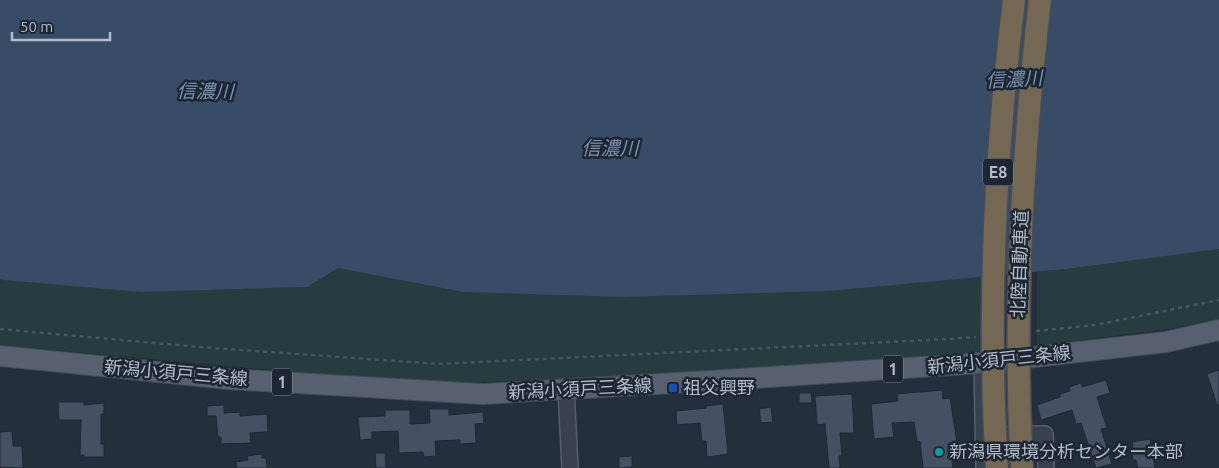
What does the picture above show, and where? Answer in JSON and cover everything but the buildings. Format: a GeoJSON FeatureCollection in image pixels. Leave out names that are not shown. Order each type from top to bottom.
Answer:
{"type":"FeatureCollection","features":[{"type":"Feature","properties":{"kind":"highway","name":"北陸自動車道"},"geometry":{"type":"LineString","coordinates":[[998,468],[993,345],[994,253],[998,157],[1014,0]]}},
{"type":"Feature","properties":{"kind":"highway","name":"北陸自動車道"},"geometry":{"type":"LineString","coordinates":[[1022,468],[1018,344],[1020,251],[1026,147],[1040,0]]}},
{"type":"Feature","properties":{"kind":"main road","name":"新潟小須戸三条線"},"geometry":{"type":"LineString","coordinates":[[0,356],[228,379],[483,394],[982,363],[1166,342],[1219,330]]}},
{"type":"Feature","properties":{"kind":"street"},"geometry":{"type":"LineString","coordinates":[[982,363],[984,468]]}},
{"type":"Feature","properties":{"kind":"street"},"geometry":{"type":"LineString","coordinates":[[566,389],[570,468]]}},
{"type":"Feature","properties":{"kind":"street"},"geometry":{"type":"LineString","coordinates":[[983,435],[1044,434],[1046,468]]}},
{"type":"Feature","properties":{"kind":"path"},"geometry":{"type":"LineString","coordinates":[[1027,332],[1095,325],[1219,300]]}},
{"type":"Feature","properties":{"kind":"path"},"geometry":{"type":"LineString","coordinates":[[0,329],[199,347],[439,364],[939,340],[978,336]]}},
{"type":"Feature","properties":{"kind":"green space"},"geometry":{"type":"Polygon","coordinates":[[[1219,249],[1219,320],[1181,327],[1037,346],[1037,271],[1219,249]]]}},
{"type":"Feature","properties":{"kind":"green space"},"geometry":{"type":"Polygon","coordinates":[[[338,268],[463,292],[622,297],[829,291],[983,276],[983,354],[584,378],[477,382],[371,379],[0,345],[0,279],[142,292],[307,287],[338,268]]]}},
{"type":"Feature","properties":{"kind":"water","name":"信濃川"},"geometry":{"type":"Polygon","coordinates":[[[0,0],[1219,0],[1219,249],[1065,269],[829,291],[622,297],[463,292],[338,268],[307,287],[141,292],[3,280],[0,279],[0,0]]]}},
{"type":"Feature","properties":{"kind":"place","name":"祖父興野"},"geometry":{"type":"Point","coordinates":[673,388]}},
{"type":"Feature","properties":{"kind":"place","name":"新潟県環境分析センター本部"},"geometry":{"type":"Point","coordinates":[939,452]}}]}
